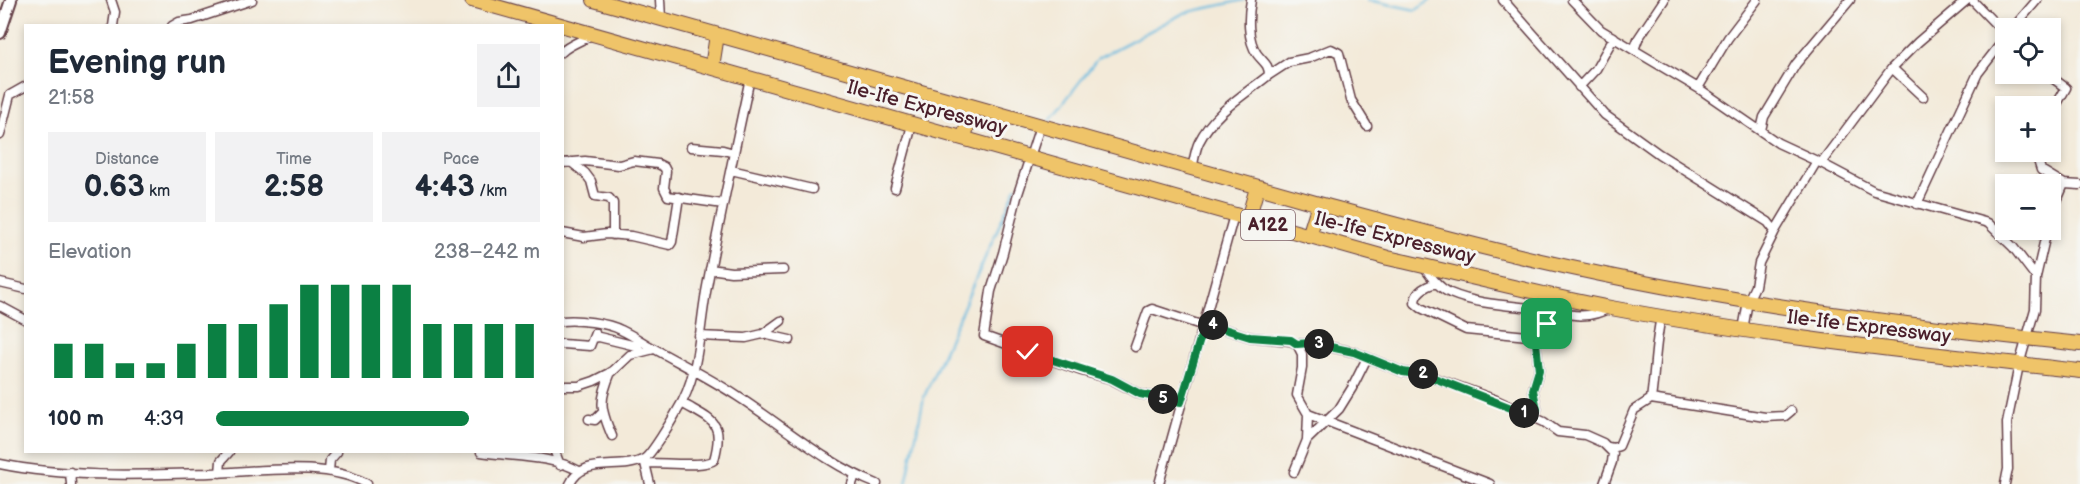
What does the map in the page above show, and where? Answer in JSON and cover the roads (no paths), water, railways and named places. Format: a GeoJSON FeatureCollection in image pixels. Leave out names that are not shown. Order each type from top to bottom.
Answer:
{"type":"FeatureCollection","features":[{"type":"Feature","properties":{"kind":"highway","name":"Ile-Ife Expressway"},"geometry":{"type":"LineString","coordinates":[[472,0],[557,24]]}},
{"type":"Feature","properties":{"kind":"highway","name":"Ile-Ife Expressway"},"geometry":{"type":"LineString","coordinates":[[594,0],[1257,188],[1415,231],[1543,262],[1748,301],[1897,323],[2080,344]]}},
{"type":"Feature","properties":{"kind":"highway","name":"Ile-Ife Expressway"},"geometry":{"type":"LineString","coordinates":[[564,26],[1248,219],[1423,266],[1609,308],[1661,317],[1845,345],[2080,371]]}},
{"type":"Feature","properties":{"kind":"highway"},"geometry":{"type":"LineString","coordinates":[[712,68],[717,35]]}},
{"type":"Feature","properties":{"kind":"highway"},"geometry":{"type":"LineString","coordinates":[[964,138],[972,107]]}},
{"type":"Feature","properties":{"kind":"highway"},"geometry":{"type":"LineString","coordinates":[[1248,219],[1257,188]]}},
{"type":"Feature","properties":{"kind":"highway"},"geometry":{"type":"LineString","coordinates":[[1309,236],[1319,204]]}},
{"type":"Feature","properties":{"kind":"street"},"geometry":{"type":"LineString","coordinates":[[0,33],[11,0]]}},
{"type":"Feature","properties":{"kind":"street"},"geometry":{"type":"LineString","coordinates":[[111,0],[114,12],[113,24]]}},
{"type":"Feature","properties":{"kind":"street"},"geometry":{"type":"LineString","coordinates":[[176,24],[252,0]]}},
{"type":"Feature","properties":{"kind":"street"},"geometry":{"type":"LineString","coordinates":[[660,0],[662,18]]}},
{"type":"Feature","properties":{"kind":"street"},"geometry":{"type":"LineString","coordinates":[[1251,0],[1248,15],[1254,47],[1269,69],[1269,75]]}},
{"type":"Feature","properties":{"kind":"street"},"geometry":{"type":"LineString","coordinates":[[1503,0],[1605,115],[1632,137],[1768,222],[1775,231]]}},
{"type":"Feature","properties":{"kind":"street"},"geometry":{"type":"LineString","coordinates":[[1572,0],[1580,4],[1601,30],[1698,88],[1778,143],[1874,191],[1988,223],[2013,247],[2036,277]]}},
{"type":"Feature","properties":{"kind":"street"},"geometry":{"type":"LineString","coordinates":[[1634,50],[1638,39],[1664,0]]}},
{"type":"Feature","properties":{"kind":"street"},"geometry":{"type":"LineString","coordinates":[[1698,88],[1728,38],[1757,0]]}},
{"type":"Feature","properties":{"kind":"street"},"geometry":{"type":"LineString","coordinates":[[1761,130],[1764,117],[1796,64],[1850,0]]}},
{"type":"Feature","properties":{"kind":"street"},"geometry":{"type":"LineString","coordinates":[[1743,330],[1748,301],[1755,286],[1760,263],[1775,231],[1819,162],[1892,68],[1935,26],[1967,0]]}},
{"type":"Feature","properties":{"kind":"street"},"geometry":{"type":"LineString","coordinates":[[1972,0],[1995,24]]}},
{"type":"Feature","properties":{"kind":"street"},"geometry":{"type":"LineString","coordinates":[[2022,18],[2037,0]]}},
{"type":"Feature","properties":{"kind":"street"},"geometry":{"type":"LineString","coordinates":[[564,50],[593,34]]}},
{"type":"Feature","properties":{"kind":"street"},"geometry":{"type":"LineString","coordinates":[[1579,87],[1596,69],[1614,37]]}},
{"type":"Feature","properties":{"kind":"street"},"geometry":{"type":"LineString","coordinates":[[1192,170],[1198,144],[1209,126],[1235,100],[1281,65],[1293,60],[1309,58],[1331,49],[1339,53],[1351,100],[1367,126]]}},
{"type":"Feature","properties":{"kind":"street"},"geometry":{"type":"LineString","coordinates":[[1917,204],[1978,73],[1995,51]]}},
{"type":"Feature","properties":{"kind":"street"},"geometry":{"type":"LineString","coordinates":[[1892,68],[1923,97]]}},
{"type":"Feature","properties":{"kind":"street"},"geometry":{"type":"LineString","coordinates":[[644,461],[682,403],[694,369],[710,269],[750,78]]}},
{"type":"Feature","properties":{"kind":"street"},"geometry":{"type":"LineString","coordinates":[[2061,84],[2066,88],[2061,97]]}},
{"type":"Feature","properties":{"kind":"street"},"geometry":{"type":"LineString","coordinates":[[0,135],[10,95],[24,87]]}},
{"type":"Feature","properties":{"kind":"street"},"geometry":{"type":"LineString","coordinates":[[895,188],[912,125]]}},
{"type":"Feature","properties":{"kind":"street"},"geometry":{"type":"LineString","coordinates":[[1040,126],[1032,157],[1017,197],[1004,253],[991,291],[984,336],[1082,371],[1112,379],[1140,394],[1181,402]]}},
{"type":"Feature","properties":{"kind":"street"},"geometry":{"type":"LineString","coordinates":[[691,147],[734,153]]}},
{"type":"Feature","properties":{"kind":"street"},"geometry":{"type":"LineString","coordinates":[[566,162],[585,161],[602,165],[619,165],[634,161],[658,164],[664,166],[666,171],[664,188],[668,196],[723,204]]}},
{"type":"Feature","properties":{"kind":"street"},"geometry":{"type":"LineString","coordinates":[[566,162],[585,173],[591,181],[595,196],[609,198],[613,203],[613,235]]}},
{"type":"Feature","properties":{"kind":"street"},"geometry":{"type":"LineString","coordinates":[[2039,162],[2041,170],[2064,184],[2080,184]]}},
{"type":"Feature","properties":{"kind":"street"},"geometry":{"type":"LineString","coordinates":[[730,171],[812,189]]}},
{"type":"Feature","properties":{"kind":"street"},"geometry":{"type":"LineString","coordinates":[[2061,191],[2064,184]]}},
{"type":"Feature","properties":{"kind":"street"},"geometry":{"type":"LineString","coordinates":[[564,233],[584,237],[631,236],[669,245],[672,242],[679,198]]}},
{"type":"Feature","properties":{"kind":"street"},"geometry":{"type":"LineString","coordinates":[[1159,484],[1234,215]]}},
{"type":"Feature","properties":{"kind":"street"},"geometry":{"type":"LineString","coordinates":[[2005,484],[2008,469],[2007,423],[2019,365],[2035,309],[2036,277],[2045,240]]}},
{"type":"Feature","properties":{"kind":"street"},"geometry":{"type":"LineString","coordinates":[[1423,266],[1436,283],[1448,292],[1470,300],[1569,316],[1591,315],[1609,308]]}},
{"type":"Feature","properties":{"kind":"street"},"geometry":{"type":"LineString","coordinates":[[710,269],[731,272],[783,270]]}},
{"type":"Feature","properties":{"kind":"street"},"geometry":{"type":"LineString","coordinates":[[0,283],[24,289]]}},
{"type":"Feature","properties":{"kind":"street"},"geometry":{"type":"LineString","coordinates":[[1436,283],[1428,285],[1418,294],[1415,303],[1421,308],[1466,330],[1539,337]]}},
{"type":"Feature","properties":{"kind":"street"},"geometry":{"type":"LineString","coordinates":[[0,306],[24,319]]}},
{"type":"Feature","properties":{"kind":"street"},"geometry":{"type":"LineString","coordinates":[[1135,347],[1148,311],[1152,309],[1250,337],[1291,340],[1297,344],[1302,354],[1297,395],[1308,414],[1307,440],[1294,472]]}},
{"type":"Feature","properties":{"kind":"street"},"geometry":{"type":"LineString","coordinates":[[1545,311],[1547,324]]}},
{"type":"Feature","properties":{"kind":"street"},"geometry":{"type":"LineString","coordinates":[[1534,417],[1537,409],[1533,390],[1539,370],[1536,343],[1547,324],[1560,313]]}},
{"type":"Feature","properties":{"kind":"street"},"geometry":{"type":"LineString","coordinates":[[1651,399],[1661,317]]}},
{"type":"Feature","properties":{"kind":"street"},"geometry":{"type":"LineString","coordinates":[[564,321],[585,321],[618,328],[738,396],[853,480],[877,484]]}},
{"type":"Feature","properties":{"kind":"street"},"geometry":{"type":"LineString","coordinates":[[699,336],[746,338],[763,334],[781,321]]}},
{"type":"Feature","properties":{"kind":"street"},"geometry":{"type":"LineString","coordinates":[[564,344],[590,346],[598,324]]}},
{"type":"Feature","properties":{"kind":"street"},"geometry":{"type":"LineString","coordinates":[[763,334],[790,340]]}},
{"type":"Feature","properties":{"kind":"street"},"geometry":{"type":"LineString","coordinates":[[593,338],[636,346],[641,351]]}},
{"type":"Feature","properties":{"kind":"street"},"geometry":{"type":"LineString","coordinates":[[1297,344],[1311,343],[1354,352],[1403,372],[1429,376],[1534,417],[1558,432],[1585,435],[1613,448],[1619,446],[1634,410],[1651,399],[1765,417],[1785,416],[1791,411]]}},
{"type":"Feature","properties":{"kind":"street"},"geometry":{"type":"LineString","coordinates":[[564,386],[579,386],[603,378],[630,355],[654,349]]}},
{"type":"Feature","properties":{"kind":"street"},"geometry":{"type":"LineString","coordinates":[[1307,440],[1339,410],[1367,358]]}},
{"type":"Feature","properties":{"kind":"street"},"geometry":{"type":"LineString","coordinates":[[612,372],[603,399],[602,413],[612,436]]}},
{"type":"Feature","properties":{"kind":"street"},"geometry":{"type":"LineString","coordinates":[[570,484],[573,476],[586,468],[644,461],[710,464],[714,460],[719,431],[710,420],[682,403]]}},
{"type":"Feature","properties":{"kind":"street"},"geometry":{"type":"LineString","coordinates":[[589,419],[595,420],[602,413]]}},
{"type":"Feature","properties":{"kind":"street"},"geometry":{"type":"LineString","coordinates":[[1308,414],[1490,484]]}},
{"type":"Feature","properties":{"kind":"street"},"geometry":{"type":"LineString","coordinates":[[1604,484],[1613,453],[1608,447]]}},
{"type":"Feature","properties":{"kind":"street"},"geometry":{"type":"LineString","coordinates":[[652,451],[662,462]]}},
{"type":"Feature","properties":{"kind":"street"},"geometry":{"type":"LineString","coordinates":[[220,473],[221,461],[228,453]]}},
{"type":"Feature","properties":{"kind":"street"},"geometry":{"type":"LineString","coordinates":[[329,471],[330,460],[336,453]]}},
{"type":"Feature","properties":{"kind":"street"},"geometry":{"type":"LineString","coordinates":[[490,453],[547,460],[579,471]]}},
{"type":"Feature","properties":{"kind":"street"},"geometry":{"type":"LineString","coordinates":[[555,453],[560,465]]}},
{"type":"Feature","properties":{"kind":"street"},"geometry":{"type":"LineString","coordinates":[[644,461],[650,484]]}},
{"type":"Feature","properties":{"kind":"street"},"geometry":{"type":"LineString","coordinates":[[0,464],[26,470],[160,475],[280,470],[329,471],[354,476],[367,484]]}},
{"type":"Feature","properties":{"kind":"street"},"geometry":{"type":"LineString","coordinates":[[70,472],[71,484]]}},
{"type":"Feature","properties":{"kind":"waterway"},"geometry":{"type":"LineString","coordinates":[[1048,123],[1098,58],[1184,13],[1244,0]]}},
{"type":"Feature","properties":{"kind":"waterway"},"geometry":{"type":"LineString","coordinates":[[1368,0],[1416,10],[1431,0]]}},
{"type":"Feature","properties":{"kind":"waterway"},"geometry":{"type":"LineString","coordinates":[[906,484],[924,397],[1016,187]]}}]}
